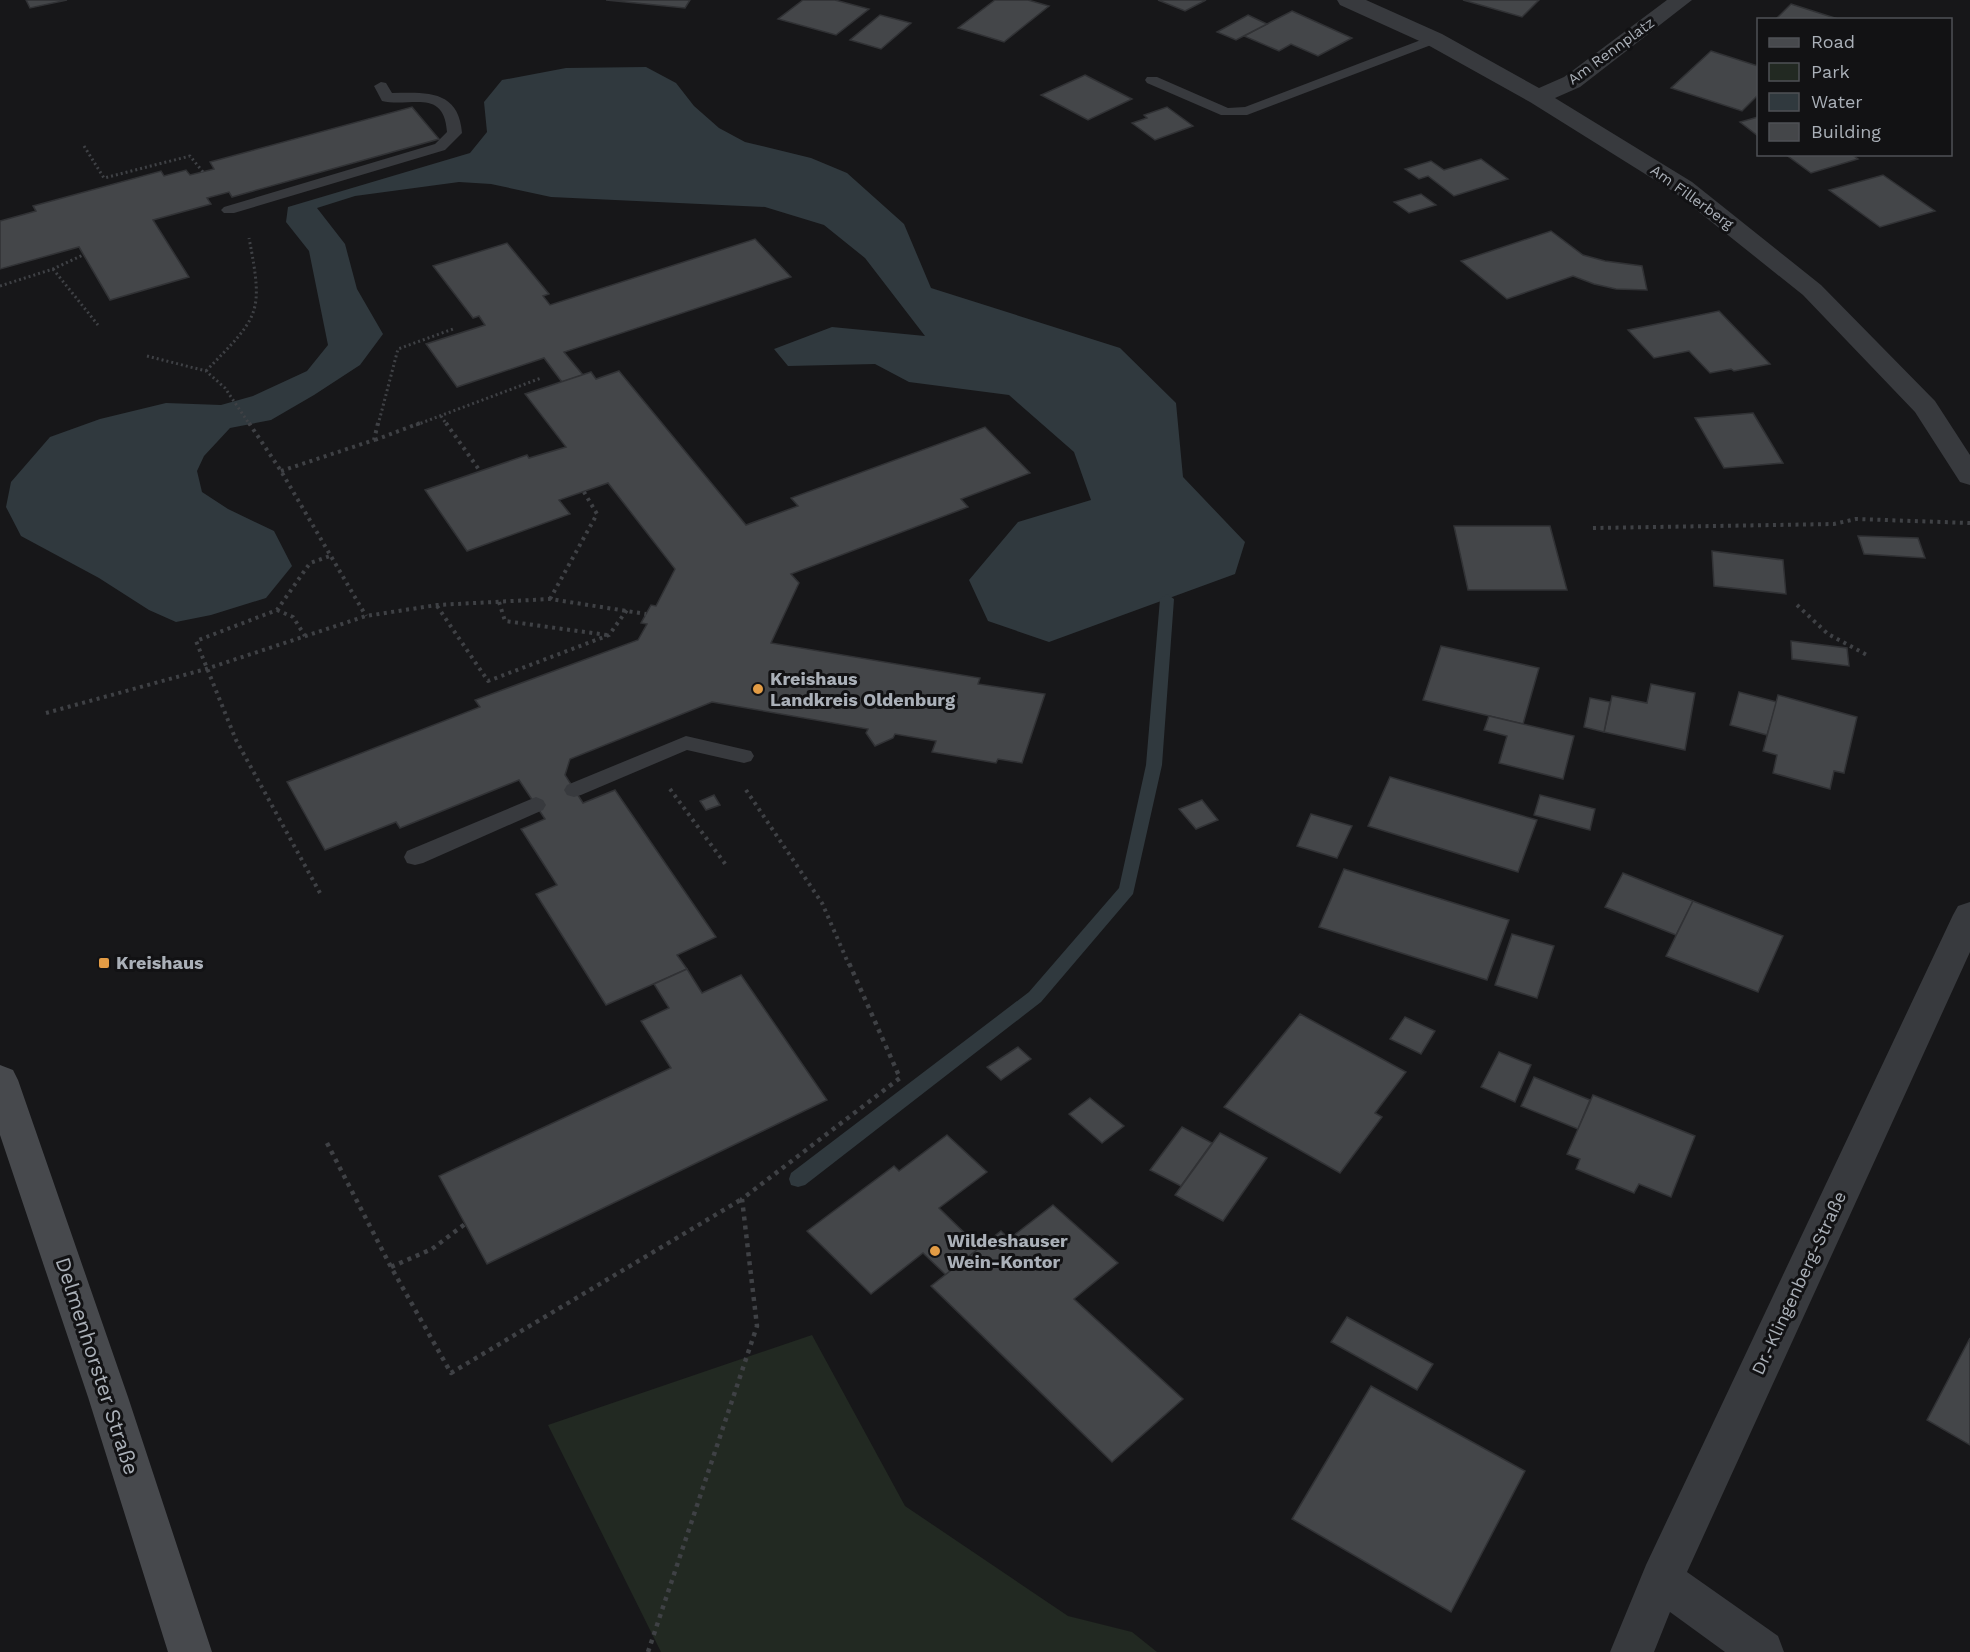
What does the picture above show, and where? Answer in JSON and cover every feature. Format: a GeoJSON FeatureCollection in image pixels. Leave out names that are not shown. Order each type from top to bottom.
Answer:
{"type":"FeatureCollection","features":[{"type":"Feature","properties":{"kind":"main road","name":"Delmenhorster Straße"},"geometry":{"type":"LineString","coordinates":[[0,1080],[108,1397],[190,1652]]}},
{"type":"Feature","properties":{"kind":"street","name":"Am Fillerberg"},"geometry":{"type":"LineString","coordinates":[[1348,0],[1434,39],[1538,97],[1683,187],[1812,290],[1925,407],[1970,476]]}},
{"type":"Feature","properties":{"kind":"street","name":"Am Rennplatz"},"geometry":{"type":"LineString","coordinates":[[1538,97],[1572,82],[1681,0]]}},
{"type":"Feature","properties":{"kind":"street","name":"Dr.-Klingenberg-Straße"},"geometry":{"type":"LineString","coordinates":[[1632,1652],[1661,1580],[1970,915]]}},
{"type":"Feature","properties":{"kind":"street"},"geometry":{"type":"LineString","coordinates":[[1661,1580],[1762,1652]]}},
{"type":"Feature","properties":{"kind":"lane"},"geometry":{"type":"LineString","coordinates":[[1152,80],[1226,112],[1247,111],[1434,39]]}},
{"type":"Feature","properties":{"kind":"lane"},"geometry":{"type":"LineString","coordinates":[[229,210],[440,147],[455,133],[456,119],[449,107],[438,101],[418,97],[387,98],[381,86]]}},
{"type":"Feature","properties":{"kind":"lane"},"geometry":{"type":"LineString","coordinates":[[574,790],[686,743],[744,756]]}},
{"type":"Feature","properties":{"kind":"lane"},"geometry":{"type":"LineString","coordinates":[[415,857],[536,805]]}},
{"type":"Feature","properties":{"kind":"path"},"geometry":{"type":"LineString","coordinates":[[84,146],[104,178],[190,156],[203,172]]}},
{"type":"Feature","properties":{"kind":"path"},"geometry":{"type":"LineString","coordinates":[[206,371],[242,334],[257,306],[256,279],[249,236],[229,210]]}},
{"type":"Feature","properties":{"kind":"path"},"geometry":{"type":"LineString","coordinates":[[0,286],[53,269],[83,255]]}},
{"type":"Feature","properties":{"kind":"path"},"geometry":{"type":"LineString","coordinates":[[53,269],[98,325]]}},
{"type":"Feature","properties":{"kind":"path"},"geometry":{"type":"LineString","coordinates":[[375,440],[398,349],[453,329]]}},
{"type":"Feature","properties":{"kind":"path"},"geometry":{"type":"LineString","coordinates":[[147,356],[206,371],[225,388],[281,471],[366,616]]}},
{"type":"Feature","properties":{"kind":"path"},"geometry":{"type":"LineString","coordinates":[[281,471],[375,440],[541,378]]}},
{"type":"Feature","properties":{"kind":"path"},"geometry":{"type":"LineString","coordinates":[[441,416],[480,471]]}},
{"type":"Feature","properties":{"kind":"path"},"geometry":{"type":"LineString","coordinates":[[550,599],[597,514],[584,492]]}},
{"type":"Feature","properties":{"kind":"path"},"geometry":{"type":"LineString","coordinates":[[1593,528],[1834,524],[1856,519],[1970,523]]}},
{"type":"Feature","properties":{"kind":"path"},"geometry":{"type":"LineString","coordinates":[[320,893],[244,756],[196,641],[277,610],[310,563],[330,556]]}},
{"type":"Feature","properties":{"kind":"path"},"geometry":{"type":"LineString","coordinates":[[46,713],[206,669],[366,616],[437,605],[550,599],[646,614]]}},
{"type":"Feature","properties":{"kind":"path"},"geometry":{"type":"LineString","coordinates":[[499,602],[505,621],[609,635]]}},
{"type":"Feature","properties":{"kind":"path"},"geometry":{"type":"LineString","coordinates":[[437,605],[488,681],[609,635],[627,610]]}},
{"type":"Feature","properties":{"kind":"path"},"geometry":{"type":"LineString","coordinates":[[1797,605],[1828,634],[1867,655]]}},
{"type":"Feature","properties":{"kind":"path"},"geometry":{"type":"LineString","coordinates":[[277,610],[293,617],[305,636]]}},
{"type":"Feature","properties":{"kind":"path"},"geometry":{"type":"LineString","coordinates":[[327,1143],[391,1267],[451,1373],[742,1199],[900,1078],[822,903],[747,793],[744,756]]}},
{"type":"Feature","properties":{"kind":"path"},"geometry":{"type":"LineString","coordinates":[[648,759],[726,866]]}},
{"type":"Feature","properties":{"kind":"path"},"geometry":{"type":"LineString","coordinates":[[648,1652],[757,1326],[742,1199]]}},
{"type":"Feature","properties":{"kind":"path"},"geometry":{"type":"LineString","coordinates":[[391,1267],[432,1249],[465,1224]]}},
{"type":"Feature","properties":{"kind":"green space"},"geometry":{"type":"Polygon","coordinates":[[[812,1335],[905,1506],[1068,1616],[1132,1632],[1157,1652],[661,1652],[548,1425],[812,1335]]]}},
{"type":"Feature","properties":{"kind":"water"},"geometry":{"type":"Polygon","coordinates":[[[646,67],[676,83],[694,106],[719,128],[745,142],[811,158],[847,173],[904,224],[931,288],[1120,348],[1176,403],[1183,477],[1245,542],[1235,574],[1049,642],[988,621],[969,580],[1018,522],[1091,500],[1074,452],[1009,395],[909,382],[875,364],[788,366],[774,349],[832,327],[925,336],[865,258],[824,225],[765,207],[551,197],[491,184],[459,182],[355,196],[317,208],[345,244],[357,289],[383,334],[360,365],[314,395],[271,420],[230,428],[204,456],[197,471],[202,492],[228,509],[274,531],[292,566],[266,598],[211,615],[176,622],[149,610],[99,578],[21,536],[6,507],[11,482],[50,437],[100,419],[166,403],[221,405],[253,396],[307,371],[328,345],[309,251],[286,222],[288,207],[470,153],[487,132],[484,102],[502,80],[566,68],[646,67]]]}},
{"type":"Feature","properties":{"kind":"building"},"geometry":{"type":"Polygon","coordinates":[[[26,0],[67,0],[30,8],[26,0]]]}},
{"type":"Feature","properties":{"kind":"building"},"geometry":{"type":"Polygon","coordinates":[[[606,0],[690,0],[685,8],[606,0]]]}},
{"type":"Feature","properties":{"kind":"building"},"geometry":{"type":"Polygon","coordinates":[[[803,0],[835,0],[869,9],[836,35],[778,19],[803,0]]]}},
{"type":"Feature","properties":{"kind":"building"},"geometry":{"type":"Polygon","coordinates":[[[995,0],[1028,0],[1049,6],[1004,42],[958,28],[995,0]]]}},
{"type":"Feature","properties":{"kind":"building"},"geometry":{"type":"Polygon","coordinates":[[[1158,0],[1206,0],[1185,11],[1158,0]]]}},
{"type":"Feature","properties":{"kind":"building"},"geometry":{"type":"Polygon","coordinates":[[[1463,0],[1539,0],[1522,17],[1463,0]]]}},
{"type":"Feature","properties":{"kind":"building"},"geometry":{"type":"Polygon","coordinates":[[[1791,4],[1835,18],[1777,18],[1791,4]]]}},
{"type":"Feature","properties":{"kind":"building"},"geometry":{"type":"Polygon","coordinates":[[[1292,11],[1352,38],[1318,56],[1291,44],[1279,51],[1244,36],[1292,11]]]}},
{"type":"Feature","properties":{"kind":"building"},"geometry":{"type":"Polygon","coordinates":[[[880,15],[911,23],[881,49],[850,40],[880,15]]]}},
{"type":"Feature","properties":{"kind":"building"},"geometry":{"type":"Polygon","coordinates":[[[1248,15],[1267,24],[1236,40],[1217,32],[1248,15]]]}},
{"type":"Feature","properties":{"kind":"building"},"geometry":{"type":"Polygon","coordinates":[[[1711,51],[1757,66],[1757,96],[1742,111],[1671,88],[1711,51]]]}},
{"type":"Feature","properties":{"kind":"building"},"geometry":{"type":"Polygon","coordinates":[[[1085,75],[1132,99],[1088,120],[1041,95],[1085,75]]]}},
{"type":"Feature","properties":{"kind":"building"},"geometry":{"type":"Polygon","coordinates":[[[412,107],[439,139],[232,197],[229,192],[207,198],[211,204],[153,220],[189,277],[110,300],[79,247],[0,269],[0,221],[36,211],[33,206],[161,171],[164,176],[186,170],[190,175],[214,169],[210,162],[412,107]]]}},
{"type":"Feature","properties":{"kind":"building"},"geometry":{"type":"Polygon","coordinates":[[[1167,107],[1193,126],[1155,140],[1132,123],[1147,118],[1144,115],[1167,107]]]}},
{"type":"Feature","properties":{"kind":"building"},"geometry":{"type":"Polygon","coordinates":[[[1757,117],[1757,135],[1740,122],[1757,117]]]}},
{"type":"Feature","properties":{"kind":"building"},"geometry":{"type":"Polygon","coordinates":[[[1788,156],[1854,156],[1858,159],[1811,173],[1788,156]]]}},
{"type":"Feature","properties":{"kind":"building"},"geometry":{"type":"Polygon","coordinates":[[[1481,159],[1508,179],[1454,196],[1428,176],[1419,179],[1405,169],[1431,161],[1444,170],[1481,159]]]}},
{"type":"Feature","properties":{"kind":"building"},"geometry":{"type":"Polygon","coordinates":[[[1883,175],[1935,211],[1880,227],[1829,190],[1883,175]]]}},
{"type":"Feature","properties":{"kind":"building"},"geometry":{"type":"Polygon","coordinates":[[[1421,194],[1436,205],[1409,213],[1394,202],[1421,194]]]}},
{"type":"Feature","properties":{"kind":"building"},"geometry":{"type":"Polygon","coordinates":[[[1551,231],[1583,255],[1605,261],[1642,266],[1647,290],[1616,289],[1573,276],[1507,299],[1461,261],[1551,231]]]}},
{"type":"Feature","properties":{"kind":"building"},"geometry":{"type":"Polygon","coordinates":[[[755,239],[791,277],[564,352],[583,375],[562,382],[544,358],[457,387],[426,344],[485,325],[479,316],[473,318],[433,266],[507,243],[549,294],[543,296],[550,305],[755,239]]]}},
{"type":"Feature","properties":{"kind":"building"},"geometry":{"type":"Polygon","coordinates":[[[1719,311],[1770,364],[1710,373],[1689,351],[1654,358],[1628,330],[1719,311]]]}},
{"type":"Feature","properties":{"kind":"building","name":"Kreishaus Landkreis Oldenburg"},"geometry":{"type":"Polygon","coordinates":[[[619,371],[746,525],[798,506],[791,498],[985,427],[1030,473],[961,499],[968,507],[791,574],[799,583],[771,643],[980,678],[978,684],[1045,694],[1022,763],[998,759],[996,763],[932,752],[936,741],[895,734],[893,738],[875,746],[866,733],[868,729],[712,702],[570,759],[565,775],[583,803],[615,790],[716,937],[677,955],[687,969],[606,1005],[536,894],[557,885],[521,829],[545,819],[519,780],[400,828],[396,822],[325,850],[287,782],[480,707],[475,700],[638,640],[647,624],[641,623],[651,605],[656,606],[675,569],[608,483],[559,500],[570,514],[467,551],[425,490],[527,455],[529,458],[566,447],[525,394],[591,372],[596,379],[619,371]]]}},
{"type":"Feature","properties":{"kind":"building"},"geometry":{"type":"Polygon","coordinates":[[[1753,413],[1783,463],[1724,468],[1695,418],[1753,413]]]}},
{"type":"Feature","properties":{"kind":"building"},"geometry":{"type":"Polygon","coordinates":[[[1454,526],[1550,526],[1567,590],[1468,590],[1454,526]]]}},
{"type":"Feature","properties":{"kind":"building"},"geometry":{"type":"Polygon","coordinates":[[[1858,536],[1918,538],[1925,558],[1864,554],[1858,536]]]}},
{"type":"Feature","properties":{"kind":"building"},"geometry":{"type":"Polygon","coordinates":[[[1712,551],[1783,560],[1786,594],[1714,586],[1712,551]]]}},
{"type":"Feature","properties":{"kind":"building"},"geometry":{"type":"Polygon","coordinates":[[[1791,641],[1847,648],[1849,666],[1792,659],[1791,641]]]}},
{"type":"Feature","properties":{"kind":"building"},"geometry":{"type":"Polygon","coordinates":[[[1441,646],[1539,668],[1523,724],[1423,700],[1441,646]]]}},
{"type":"Feature","properties":{"kind":"building"},"geometry":{"type":"Polygon","coordinates":[[[1651,684],[1695,693],[1685,750],[1604,732],[1612,696],[1647,703],[1651,684]]]}},
{"type":"Feature","properties":{"kind":"building"},"geometry":{"type":"Polygon","coordinates":[[[1739,692],[1777,702],[1767,735],[1730,725],[1739,692]]]}},
{"type":"Feature","properties":{"kind":"building"},"geometry":{"type":"Polygon","coordinates":[[[1778,695],[1857,717],[1844,773],[1834,771],[1830,789],[1773,773],[1777,755],[1763,751],[1778,695]]]}},
{"type":"Feature","properties":{"kind":"building"},"geometry":{"type":"Polygon","coordinates":[[[1590,698],[1610,702],[1604,732],[1584,727],[1590,698]]]}},
{"type":"Feature","properties":{"kind":"building"},"geometry":{"type":"Polygon","coordinates":[[[1489,716],[1574,736],[1563,779],[1499,763],[1507,736],[1484,730],[1489,716]]]}},
{"type":"Feature","properties":{"kind":"building"},"geometry":{"type":"Polygon","coordinates":[[[1390,777],[1537,820],[1518,872],[1368,826],[1390,777]]]}},
{"type":"Feature","properties":{"kind":"building"},"geometry":{"type":"Polygon","coordinates":[[[714,795],[720,805],[706,810],[700,801],[714,795]]]}},
{"type":"Feature","properties":{"kind":"building"},"geometry":{"type":"Polygon","coordinates":[[[1540,795],[1595,809],[1590,830],[1534,815],[1540,795]]]}},
{"type":"Feature","properties":{"kind":"building"},"geometry":{"type":"Polygon","coordinates":[[[1202,800],[1218,820],[1196,829],[1179,809],[1202,800]]]}},
{"type":"Feature","properties":{"kind":"building"},"geometry":{"type":"Polygon","coordinates":[[[1311,814],[1352,826],[1337,858],[1297,846],[1311,814]]]}},
{"type":"Feature","properties":{"kind":"building"},"geometry":{"type":"Polygon","coordinates":[[[1344,869],[1509,920],[1487,980],[1319,927],[1344,869]]]}},
{"type":"Feature","properties":{"kind":"building"},"geometry":{"type":"Polygon","coordinates":[[[1623,873],[1693,901],[1676,935],[1605,907],[1623,873]]]}},
{"type":"Feature","properties":{"kind":"building"},"geometry":{"type":"Polygon","coordinates":[[[1693,901],[1783,936],[1758,992],[1666,956],[1693,901]]]}},
{"type":"Feature","properties":{"kind":"building"},"geometry":{"type":"Polygon","coordinates":[[[1512,934],[1554,946],[1537,998],[1495,985],[1512,934]]]}},
{"type":"Feature","properties":{"kind":"building"},"geometry":{"type":"Polygon","coordinates":[[[687,969],[702,993],[741,975],[827,1100],[487,1264],[439,1176],[671,1068],[641,1021],[669,1008],[654,984],[687,969]]]}},
{"type":"Feature","properties":{"kind":"building"},"geometry":{"type":"Polygon","coordinates":[[[1300,1014],[1406,1072],[1375,1113],[1382,1117],[1340,1173],[1224,1107],[1300,1014]]]}},
{"type":"Feature","properties":{"kind":"building"},"geometry":{"type":"Polygon","coordinates":[[[1405,1017],[1435,1031],[1421,1054],[1390,1039],[1405,1017]]]}},
{"type":"Feature","properties":{"kind":"building"},"geometry":{"type":"Polygon","coordinates":[[[1018,1047],[1031,1059],[1001,1080],[987,1067],[1018,1047]]]}},
{"type":"Feature","properties":{"kind":"building"},"geometry":{"type":"Polygon","coordinates":[[[1499,1052],[1531,1065],[1515,1102],[1481,1087],[1499,1052]]]}},
{"type":"Feature","properties":{"kind":"building"},"geometry":{"type":"Polygon","coordinates":[[[1534,1077],[1590,1100],[1578,1129],[1521,1106],[1534,1077]]]}},
{"type":"Feature","properties":{"kind":"building"},"geometry":{"type":"Polygon","coordinates":[[[1593,1095],[1695,1136],[1671,1197],[1639,1184],[1634,1193],[1576,1169],[1580,1159],[1567,1154],[1593,1095]]]}},
{"type":"Feature","properties":{"kind":"building"},"geometry":{"type":"Polygon","coordinates":[[[1090,1098],[1124,1126],[1102,1143],[1069,1114],[1090,1098]]]}},
{"type":"Feature","properties":{"kind":"building"},"geometry":{"type":"Polygon","coordinates":[[[1182,1127],[1212,1143],[1181,1186],[1150,1170],[1182,1127]]]}},
{"type":"Feature","properties":{"kind":"building"},"geometry":{"type":"Polygon","coordinates":[[[1220,1133],[1267,1158],[1223,1221],[1175,1195],[1220,1133]]]}},
{"type":"Feature","properties":{"kind":"building"},"geometry":{"type":"Polygon","coordinates":[[[947,1135],[987,1172],[939,1208],[980,1248],[946,1275],[923,1253],[871,1294],[807,1231],[894,1166],[899,1171],[947,1135]]]}},
{"type":"Feature","properties":{"kind":"building"},"geometry":{"type":"Polygon","coordinates":[[[1053,1205],[1118,1263],[1074,1299],[1183,1399],[1112,1462],[931,1286],[1001,1231],[1009,1239],[1053,1205]]]}},
{"type":"Feature","properties":{"kind":"building"},"geometry":{"type":"Polygon","coordinates":[[[1347,1317],[1433,1364],[1417,1390],[1331,1342],[1347,1317]]]}},
{"type":"Feature","properties":{"kind":"building"},"geometry":{"type":"Polygon","coordinates":[[[1970,1338],[1970,1445],[1927,1420],[1970,1338]]]}},
{"type":"Feature","properties":{"kind":"building"},"geometry":{"type":"Polygon","coordinates":[[[1371,1386],[1525,1471],[1451,1612],[1292,1519],[1371,1386]]]}},
{"type":"Feature","properties":{"kind":"waterway"},"geometry":{"type":"LineString","coordinates":[[798,1179],[1035,997],[1127,890],[1154,765],[1167,599]]}},
{"type":"Feature","properties":{"kind":"place","name":"Kreishaus Landkreis Oldenburg"},"geometry":{"type":"Point","coordinates":[758,689]}},
{"type":"Feature","properties":{"kind":"place","name":"Kreishaus"},"geometry":{"type":"Point","coordinates":[104,963]}},
{"type":"Feature","properties":{"kind":"place","name":"Wildeshauser Wein-Kontor"},"geometry":{"type":"Point","coordinates":[935,1251]}}]}
